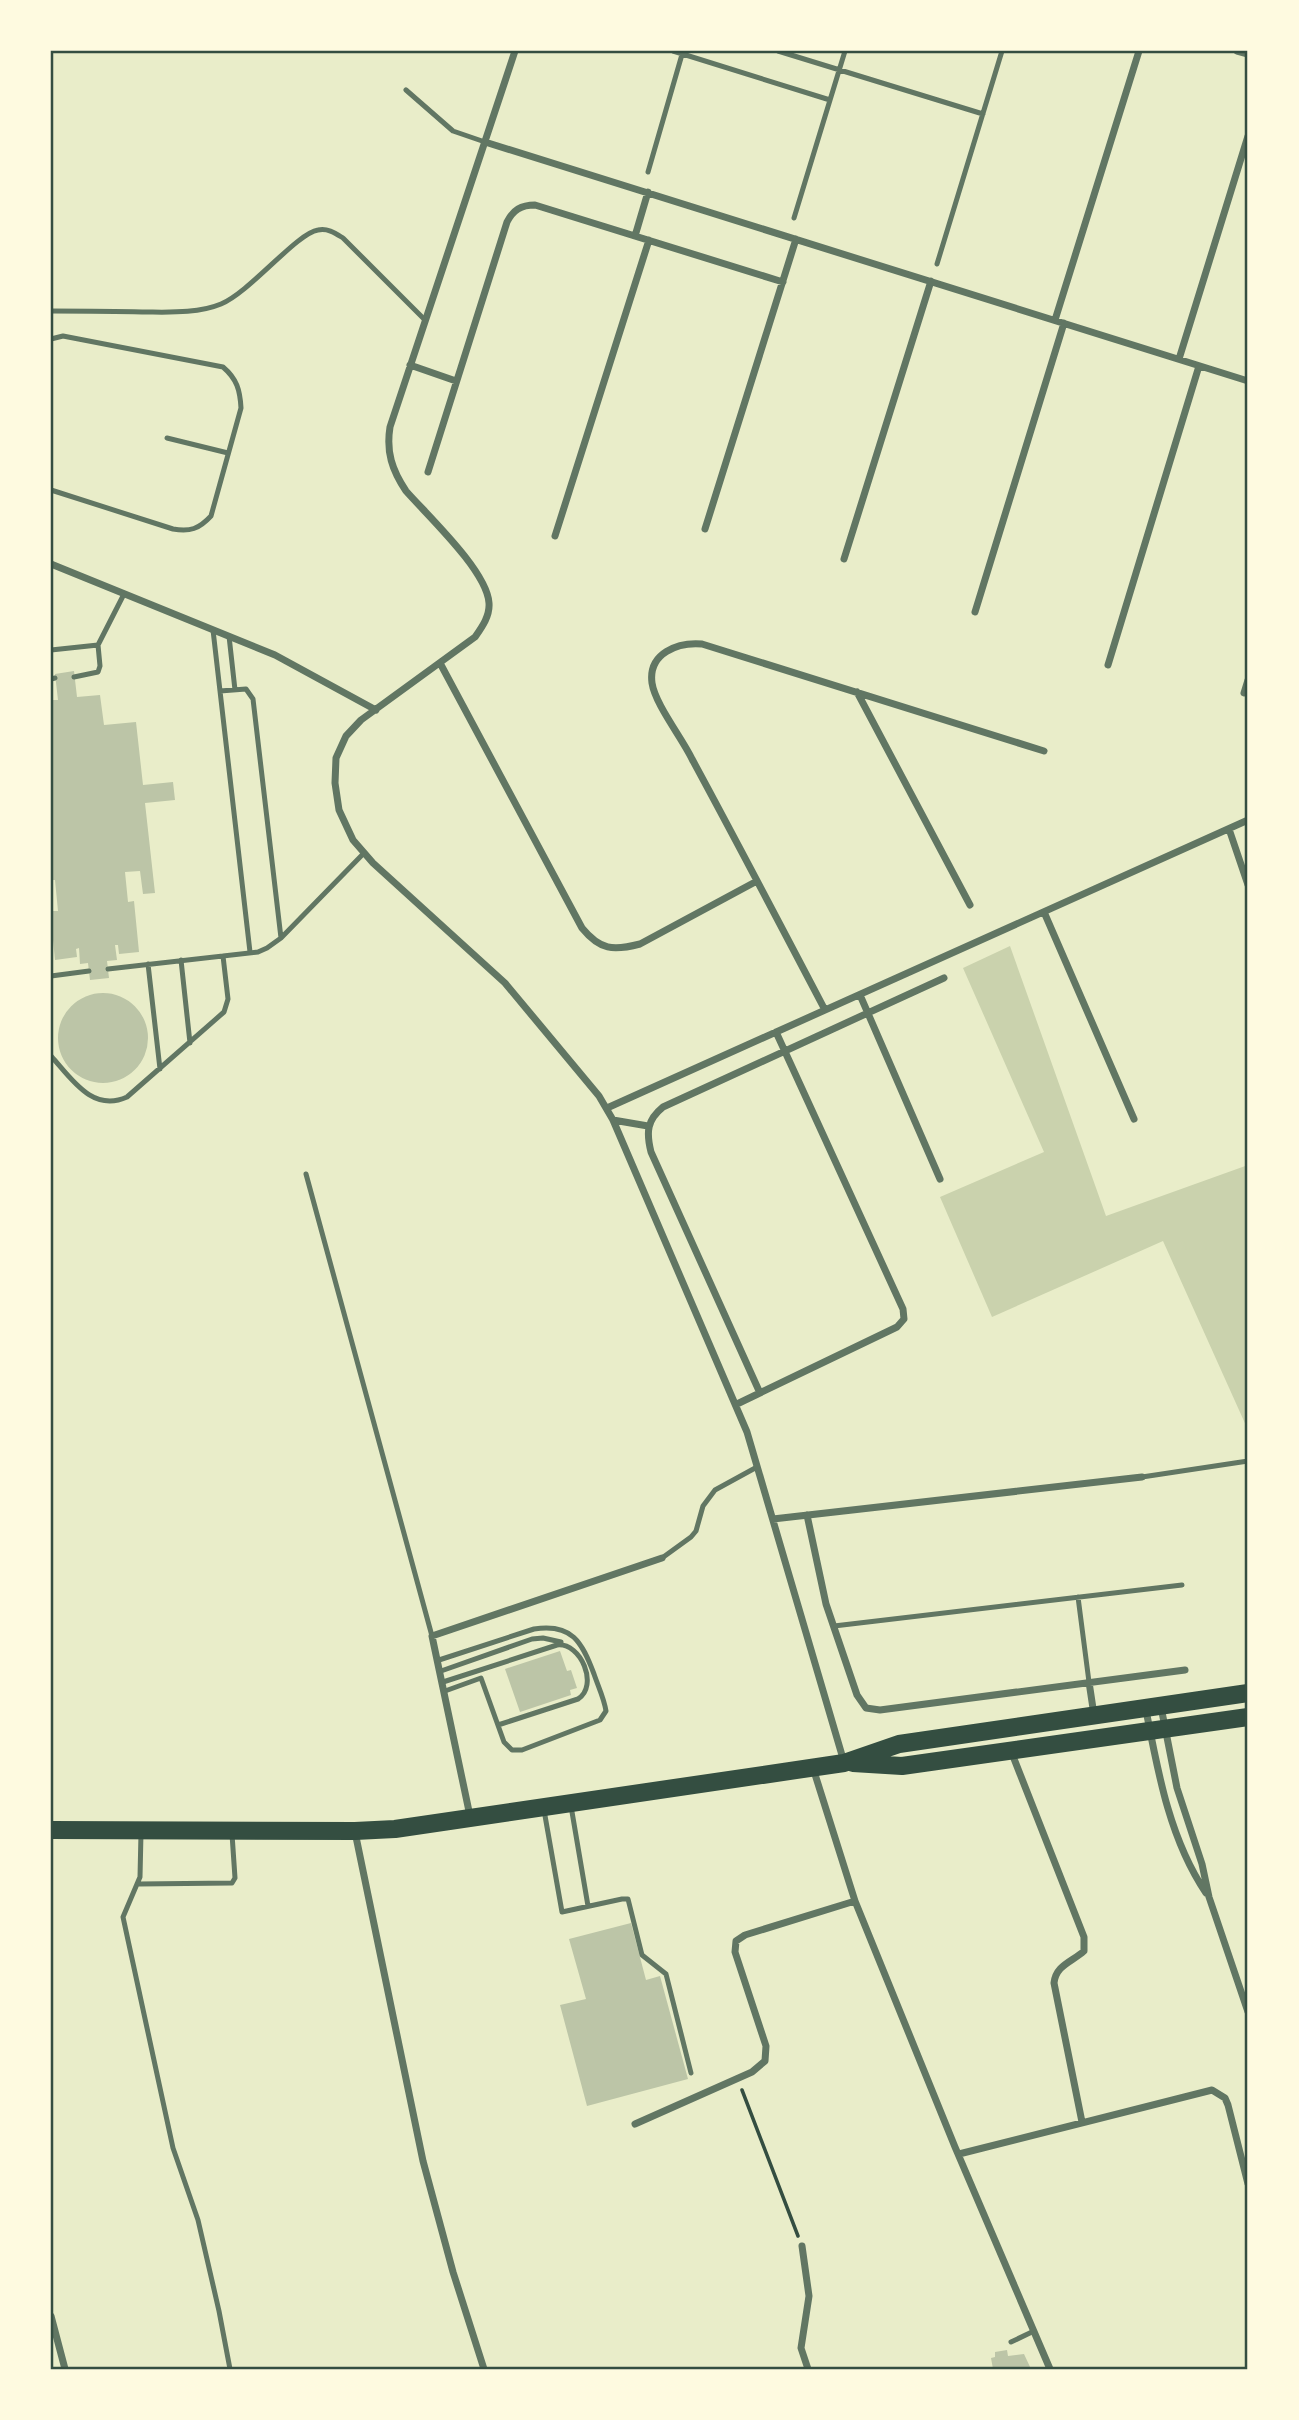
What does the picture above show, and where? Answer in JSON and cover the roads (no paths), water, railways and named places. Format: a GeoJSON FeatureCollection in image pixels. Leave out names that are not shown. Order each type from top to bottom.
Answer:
{"type":"FeatureCollection","features":[{"type":"Feature","properties":{"kind":"main road"},"geometry":{"type":"LineString","coordinates":[[844,1763],[899,1744],[1248,1693]]}},
{"type":"Feature","properties":{"kind":"main road"},"geometry":{"type":"LineString","coordinates":[[51,1829],[395,1829],[813,1767],[844,1763],[902,1766],[1248,1717]]}},
{"type":"Feature","properties":{"kind":"street"},"geometry":{"type":"LineString","coordinates":[[515,51],[387,441],[389,459],[396,477],[475,569],[484,584],[489,603],[486,622],[475,637],[361,720],[346,736],[336,758],[335,783],[339,810],[353,840],[364,853],[505,983],[531,1011],[607,1108],[737,1404],[844,1763]]}},
{"type":"Feature","properties":{"kind":"street"},"geometry":{"type":"LineString","coordinates":[[1055,320],[1139,51]]}},
{"type":"Feature","properties":{"kind":"street"},"geometry":{"type":"LineString","coordinates":[[1237,51],[1248,54]]}},
{"type":"Feature","properties":{"kind":"street"},"geometry":{"type":"LineString","coordinates":[[1179,359],[1248,136]]}},
{"type":"Feature","properties":{"kind":"street"},"geometry":{"type":"LineString","coordinates":[[485,142],[1248,381]]}},
{"type":"Feature","properties":{"kind":"street"},"geometry":{"type":"LineString","coordinates":[[635,236],[648,192]]}},
{"type":"Feature","properties":{"kind":"street"},"geometry":{"type":"LineString","coordinates":[[428,472],[507,222],[517,209],[535,205],[783,282]]}},
{"type":"Feature","properties":{"kind":"street"},"geometry":{"type":"LineString","coordinates":[[705,529],[796,239]]}},
{"type":"Feature","properties":{"kind":"street"},"geometry":{"type":"LineString","coordinates":[[555,536],[649,240]]}},
{"type":"Feature","properties":{"kind":"street"},"geometry":{"type":"LineString","coordinates":[[844,559],[931,281]]}},
{"type":"Feature","properties":{"kind":"street"},"geometry":{"type":"LineString","coordinates":[[975,612],[1064,323]]}},
{"type":"Feature","properties":{"kind":"street"},"geometry":{"type":"LineString","coordinates":[[410,365],[456,381]]}},
{"type":"Feature","properties":{"kind":"street"},"geometry":{"type":"LineString","coordinates":[[1108,666],[1199,366]]}},
{"type":"Feature","properties":{"kind":"street"},"geometry":{"type":"LineString","coordinates":[[51,564],[275,655],[376,710]]}},
{"type":"Feature","properties":{"kind":"street"},"geometry":{"type":"LineString","coordinates":[[825,1010],[683,740],[656,696],[652,682],[653,668],[660,656],[672,647],[688,642],[702,644],[1044,751]]}},
{"type":"Feature","properties":{"kind":"street"},"geometry":{"type":"LineString","coordinates":[[440,663],[582,928],[593,941],[607,948],[640,944],[757,881]]}},
{"type":"Feature","properties":{"kind":"street"},"geometry":{"type":"LineString","coordinates":[[1244,693],[1248,680]]}},
{"type":"Feature","properties":{"kind":"street"},"geometry":{"type":"LineString","coordinates":[[857,692],[970,905]]}},
{"type":"Feature","properties":{"kind":"street"},"geometry":{"type":"LineString","coordinates":[[607,1108],[1248,820]]}},
{"type":"Feature","properties":{"kind":"street"},"geometry":{"type":"LineString","coordinates":[[1229,829],[1248,885]]}},
{"type":"Feature","properties":{"kind":"street"},"geometry":{"type":"LineString","coordinates":[[1044,912],[1134,1119]]}},
{"type":"Feature","properties":{"kind":"street"},"geometry":{"type":"LineString","coordinates":[[760,1393],[651,1152],[647,1138],[648,1126],[654,1114],[663,1107],[944,978]]}},
{"type":"Feature","properties":{"kind":"street"},"geometry":{"type":"LineString","coordinates":[[860,995],[940,1180]]}},
{"type":"Feature","properties":{"kind":"street"},"geometry":{"type":"LineString","coordinates":[[737,1404],[897,1327],[904,1319],[776,1032]]}},
{"type":"Feature","properties":{"kind":"street"},"geometry":{"type":"LineString","coordinates":[[613,1120],[648,1126]]}},
{"type":"Feature","properties":{"kind":"street"},"geometry":{"type":"LineString","coordinates":[[773,1519],[1142,1477]]}},
{"type":"Feature","properties":{"kind":"street"},"geometry":{"type":"LineString","coordinates":[[807,1515],[826,1604],[860,1702],[872,1710],[1185,1670]]}},
{"type":"Feature","properties":{"kind":"street"},"geometry":{"type":"LineString","coordinates":[[471,1818],[432,1636],[662,1558]]}},
{"type":"Feature","properties":{"kind":"street"},"geometry":{"type":"LineString","coordinates":[[1089,1682],[1094,1715]]}},
{"type":"Feature","properties":{"kind":"street"},"geometry":{"type":"LineString","coordinates":[[1153,1706],[1202,1864],[1209,1897],[1248,2012]]}},
{"type":"Feature","properties":{"kind":"street"},"geometry":{"type":"LineString","coordinates":[[1153,1706],[1158,1729],[1162,1787],[1190,1868],[1209,1897]]}},
{"type":"Feature","properties":{"kind":"street"},"geometry":{"type":"LineString","coordinates":[[1011,1751],[1084,1937],[1084,1951],[1061,1966],[1055,1974],[1054,1983],[1082,2122]]}},
{"type":"Feature","properties":{"kind":"street"},"geometry":{"type":"LineString","coordinates":[[813,1767],[855,1901],[958,2154],[1050,2369]]}},
{"type":"Feature","properties":{"kind":"street"},"geometry":{"type":"LineString","coordinates":[[355,1831],[423,2161],[453,2272],[484,2369]]}},
{"type":"Feature","properties":{"kind":"street"},"geometry":{"type":"LineString","coordinates":[[635,2124],[760,2067],[766,2046],[735,1952],[736,1941],[745,1935],[855,1901]]}},
{"type":"Feature","properties":{"kind":"street"},"geometry":{"type":"LineString","coordinates":[[958,2154],[1212,2090],[1225,2098],[1228,2105],[1248,2184]]}},
{"type":"Feature","properties":{"kind":"street"},"geometry":{"type":"LineString","coordinates":[[802,2246],[809,2295],[801,2348],[808,2369]]}},
{"type":"Feature","properties":{"kind":"street"},"geometry":{"type":"LineString","coordinates":[[51,2316],[65,2369]]}},
{"type":"Feature","properties":{"kind":"lane"},"geometry":{"type":"LineString","coordinates":[[673,51],[830,100]]}},
{"type":"Feature","properties":{"kind":"lane"},"geometry":{"type":"LineString","coordinates":[[778,51],[983,114]]}},
{"type":"Feature","properties":{"kind":"lane"},"geometry":{"type":"LineString","coordinates":[[793,218],[845,51]]}},
{"type":"Feature","properties":{"kind":"lane"},"geometry":{"type":"LineString","coordinates":[[937,264],[1002,51]]}},
{"type":"Feature","properties":{"kind":"lane"},"geometry":{"type":"LineString","coordinates":[[648,172],[683,52]]}},
{"type":"Feature","properties":{"kind":"lane"},"geometry":{"type":"LineString","coordinates":[[407,90],[453,131],[485,142]]}},
{"type":"Feature","properties":{"kind":"lane"},"geometry":{"type":"LineString","coordinates":[[51,311],[169,312],[197,310],[221,304],[245,290],[304,237],[317,230],[330,230],[343,238],[425,320]]}},
{"type":"Feature","properties":{"kind":"lane"},"geometry":{"type":"LineString","coordinates":[[51,339],[63,336],[223,367],[233,376],[240,391],[241,408],[211,516],[201,526],[187,531],[173,529],[51,490]]}},
{"type":"Feature","properties":{"kind":"lane"},"geometry":{"type":"LineString","coordinates":[[167,438],[228,453]]}},
{"type":"Feature","properties":{"kind":"lane"},"geometry":{"type":"LineString","coordinates":[[74,677],[98,672],[98,645],[124,594]]}},
{"type":"Feature","properties":{"kind":"lane"},"geometry":{"type":"LineString","coordinates":[[213,630],[250,953]]}},
{"type":"Feature","properties":{"kind":"lane"},"geometry":{"type":"LineString","coordinates":[[229,636],[235,690]]}},
{"type":"Feature","properties":{"kind":"lane"},"geometry":{"type":"LineString","coordinates":[[51,650],[98,645]]}},
{"type":"Feature","properties":{"kind":"lane"},"geometry":{"type":"LineString","coordinates":[[220,691],[246,690],[253,699],[281,938]]}},
{"type":"Feature","properties":{"kind":"lane"},"geometry":{"type":"LineString","coordinates":[[108,969],[250,953],[267,948],[281,938],[364,853]]}},
{"type":"Feature","properties":{"kind":"lane"},"geometry":{"type":"LineString","coordinates":[[51,1056],[86,1094],[107,1102],[127,1097],[222,1016],[228,999],[223,956]]}},
{"type":"Feature","properties":{"kind":"lane"},"geometry":{"type":"LineString","coordinates":[[181,960],[190,1043]]}},
{"type":"Feature","properties":{"kind":"lane"},"geometry":{"type":"LineString","coordinates":[[148,964],[160,1069]]}},
{"type":"Feature","properties":{"kind":"lane"},"geometry":{"type":"LineString","coordinates":[[51,976],[89,971]]}},
{"type":"Feature","properties":{"kind":"lane"},"geometry":{"type":"LineString","coordinates":[[306,1174],[432,1636]]}},
{"type":"Feature","properties":{"kind":"lane"},"geometry":{"type":"LineString","coordinates":[[1142,1477],[1248,1461]]}},
{"type":"Feature","properties":{"kind":"lane"},"geometry":{"type":"LineString","coordinates":[[662,1558],[696,1531],[703,1506],[715,1490],[757,1466]]}},
{"type":"Feature","properties":{"kind":"lane"},"geometry":{"type":"LineString","coordinates":[[834,1626],[1182,1585]]}},
{"type":"Feature","properties":{"kind":"lane"},"geometry":{"type":"LineString","coordinates":[[1078,1597],[1089,1682]]}},
{"type":"Feature","properties":{"kind":"lane"},"geometry":{"type":"LineString","coordinates":[[439,1661],[471,1650],[534,1629],[547,1627],[569,1633],[585,1651],[607,1711],[600,1720],[517,1751],[507,1747],[471,1650]]}},
{"type":"Feature","properties":{"kind":"lane"},"geometry":{"type":"LineString","coordinates":[[441,1671],[538,1638],[570,1646],[579,1657],[587,1679],[585,1694],[578,1699],[498,1725]]}},
{"type":"Feature","properties":{"kind":"lane"},"geometry":{"type":"LineString","coordinates":[[444,1686],[479,1670],[557,1645],[570,1646]]}},
{"type":"Feature","properties":{"kind":"lane"},"geometry":{"type":"LineString","coordinates":[[444,1686],[481,1678]]}},
{"type":"Feature","properties":{"kind":"lane"},"geometry":{"type":"LineString","coordinates":[[570,1803],[588,1906]]}},
{"type":"Feature","properties":{"kind":"lane"},"geometry":{"type":"LineString","coordinates":[[543,1807],[562,1912],[628,1899],[642,1955],[666,1974],[691,2073]]}},
{"type":"Feature","properties":{"kind":"lane"},"geometry":{"type":"LineString","coordinates":[[141,1830],[139,1884],[124,1909],[123,1917],[173,2148],[198,2220],[230,2369]]}},
{"type":"Feature","properties":{"kind":"lane"},"geometry":{"type":"LineString","coordinates":[[139,1884],[232,1883],[231,1831]]}},
{"type":"Feature","properties":{"kind":"lane"},"geometry":{"type":"LineString","coordinates":[[1011,2342],[1034,2332]]}}]}
